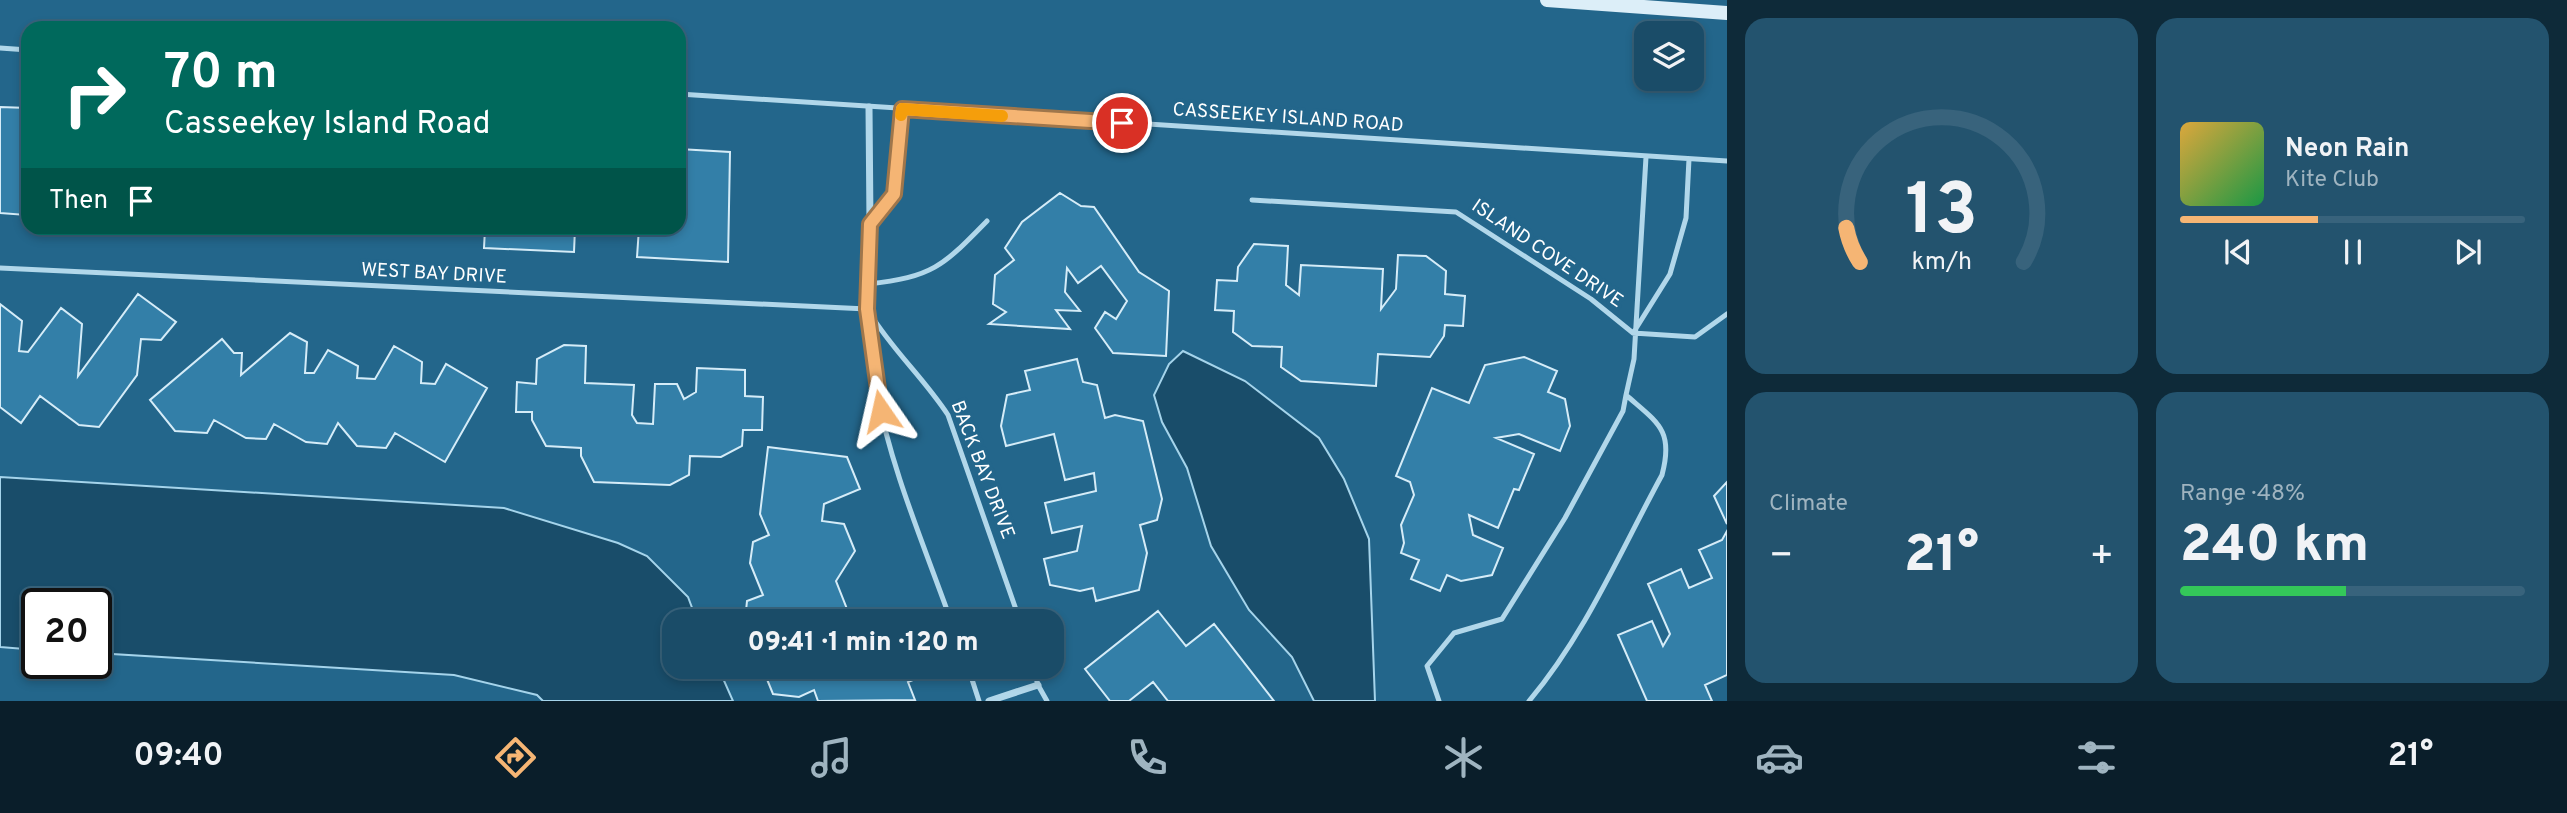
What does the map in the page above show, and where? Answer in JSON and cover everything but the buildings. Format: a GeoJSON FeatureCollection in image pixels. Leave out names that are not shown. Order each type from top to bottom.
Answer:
{"type":"FeatureCollection","features":[{"type":"Feature","properties":{"kind":"main road"},"geometry":{"type":"LineString","coordinates":[[1547,0],[1689,5],[1727,13]]}},
{"type":"Feature","properties":{"kind":"street"},"geometry":{"type":"LineString","coordinates":[[869,107],[870,224]]}},
{"type":"Feature","properties":{"kind":"street"},"geometry":{"type":"LineString","coordinates":[[870,224],[894,194],[902,109]]}},
{"type":"Feature","properties":{"kind":"street"},"geometry":{"type":"LineString","coordinates":[[989,701],[1038,685]]}},
{"type":"Feature","properties":{"kind":"lane"},"geometry":{"type":"LineString","coordinates":[[0,48],[21,50]]}},
{"type":"Feature","properties":{"kind":"lane","name":"CASSEEKEY ISLAND ROAD"},"geometry":{"type":"LineString","coordinates":[[686,94],[1727,161]]}},
{"type":"Feature","properties":{"kind":"lane"},"geometry":{"type":"LineString","coordinates":[[1439,701],[1427,666],[1454,633],[1502,619],[1565,518],[1623,411],[1634,359],[1633,333],[1642,250],[1646,157]]}},
{"type":"Feature","properties":{"kind":"lane"},"geometry":{"type":"LineString","coordinates":[[1633,333],[1670,274],[1686,218],[1689,159]]}},
{"type":"Feature","properties":{"kind":"lane","name":"ISLAND COVE DRIVE"},"geometry":{"type":"LineString","coordinates":[[1252,200],[1455,212],[1591,299],[1633,333],[1695,337],[1727,314]]}},
{"type":"Feature","properties":{"kind":"lane"},"geometry":{"type":"LineString","coordinates":[[868,284],[909,279],[947,262],[987,221]]}},
{"type":"Feature","properties":{"kind":"lane"},"geometry":{"type":"LineString","coordinates":[[870,224],[867,309],[876,388],[892,458],[947,609]]}},
{"type":"Feature","properties":{"kind":"lane","name":"WEST BAY DRIVE"},"geometry":{"type":"LineString","coordinates":[[0,268],[867,309]]}},
{"type":"Feature","properties":{"kind":"lane","name":"BACK BAY DRIVE"},"geometry":{"type":"LineString","coordinates":[[867,309],[889,344],[930,388],[948,415],[1016,609]]}},
{"type":"Feature","properties":{"kind":"lane"},"geometry":{"type":"LineString","coordinates":[[1529,701],[1547,680],[1583,621],[1662,475],[1669,449],[1662,426],[1626,395]]}},
{"type":"Feature","properties":{"kind":"lane"},"geometry":{"type":"LineString","coordinates":[[972,679],[979,701]]}},
{"type":"Feature","properties":{"kind":"lane"},"geometry":{"type":"LineString","coordinates":[[1036,679],[1047,701]]}},
{"type":"Feature","properties":{"kind":"water"},"geometry":{"type":"Polygon","coordinates":[[[1183,351],[1245,381],[1319,438],[1344,479],[1369,539],[1375,701],[1314,701],[1292,657],[1249,610],[1211,546],[1187,468],[1162,422],[1154,395],[1169,364],[1183,351]]]}},
{"type":"Feature","properties":{"kind":"water"},"geometry":{"type":"Polygon","coordinates":[[[0,477],[504,508],[618,543],[647,556],[688,597],[692,609],[662,609],[662,679],[723,679],[733,701],[543,701],[537,695],[454,675],[112,654],[112,588],[21,588],[21,649],[0,647],[0,477]]]}},
{"type":"Feature","properties":{"kind":"slow traffic"},"geometry":{"type":"LineString","coordinates":[[901,115],[902,109],[1002,116]]}},
{"type":"Feature","properties":{"kind":"route"},"geometry":{"type":"LineString","coordinates":[[881,411],[867,309],[870,224],[894,194],[902,109],[1122,123]]}}]}
